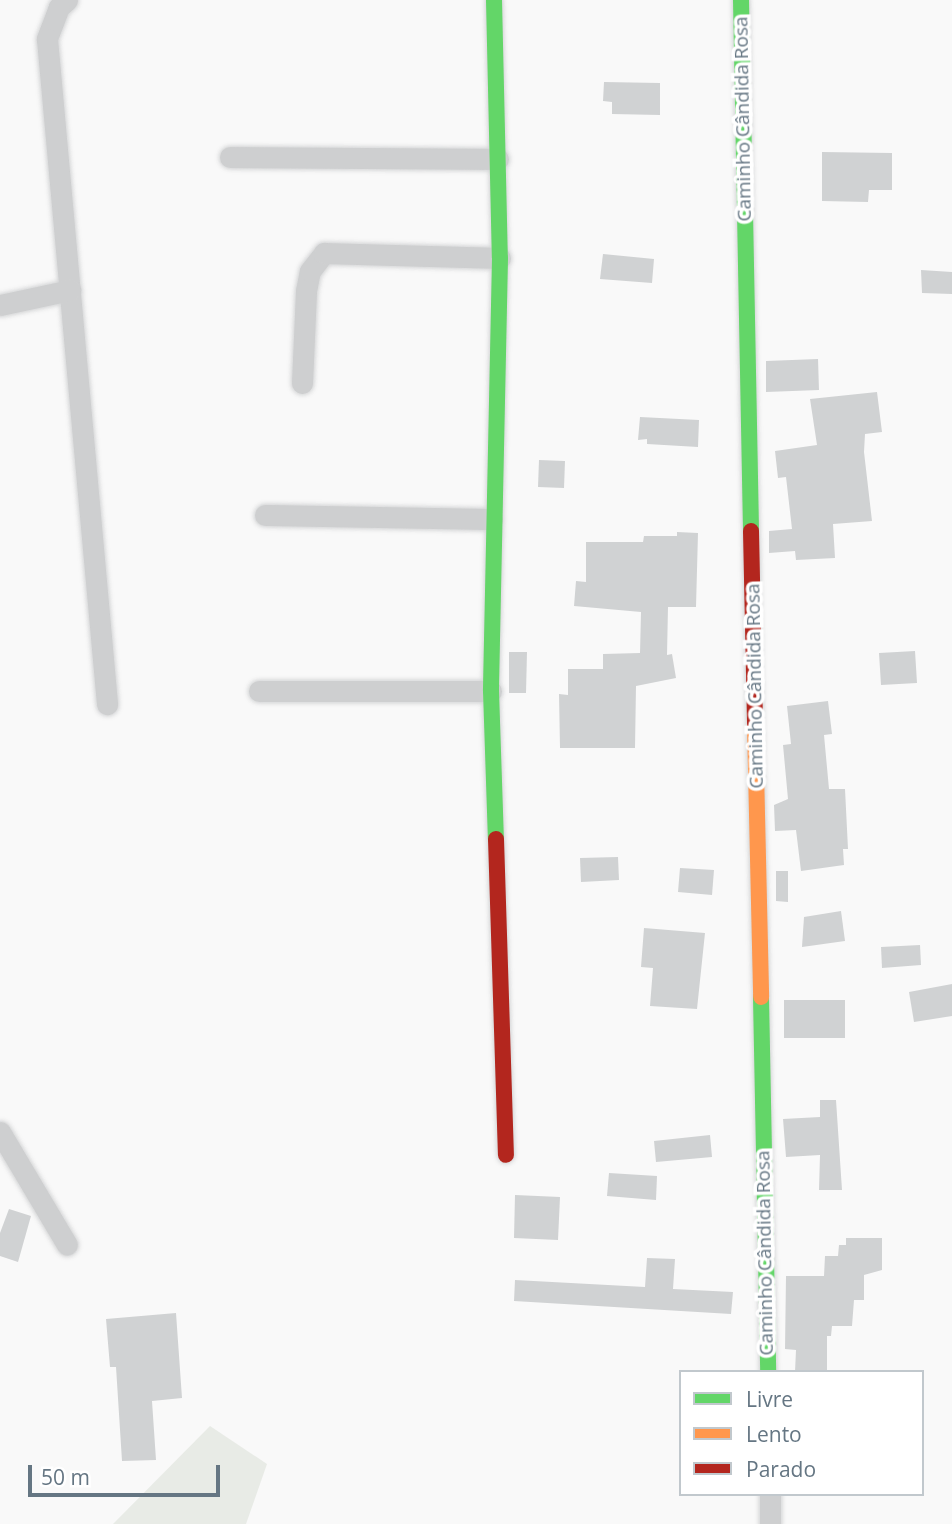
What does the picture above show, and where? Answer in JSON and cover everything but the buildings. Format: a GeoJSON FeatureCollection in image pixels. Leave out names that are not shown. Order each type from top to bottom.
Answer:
{"type":"FeatureCollection","features":[{"type":"Feature","properties":{"kind":"street"},"geometry":{"type":"LineString","coordinates":[[67,0],[59,7],[47,39],[107,704]]}},
{"type":"Feature","properties":{"kind":"street"},"geometry":{"type":"LineString","coordinates":[[494,0],[500,258],[492,519],[491,691],[506,1154]]}},
{"type":"Feature","properties":{"kind":"street","name":"Caminho Cândida Rosa"},"geometry":{"type":"LineString","coordinates":[[741,0],[768,1370]]}},
{"type":"Feature","properties":{"kind":"street"},"geometry":{"type":"LineString","coordinates":[[230,157],[498,159]]}},
{"type":"Feature","properties":{"kind":"street"},"geometry":{"type":"LineString","coordinates":[[302,383],[306,291],[310,271],[324,253],[500,258]]}},
{"type":"Feature","properties":{"kind":"street"},"geometry":{"type":"LineString","coordinates":[[0,305],[70,290]]}},
{"type":"Feature","properties":{"kind":"street"},"geometry":{"type":"LineString","coordinates":[[265,515],[492,519]]}},
{"type":"Feature","properties":{"kind":"street"},"geometry":{"type":"LineString","coordinates":[[259,691],[491,691]]}},
{"type":"Feature","properties":{"kind":"street"},"geometry":{"type":"LineString","coordinates":[[0,1132],[67,1245]]}},
{"type":"Feature","properties":{"kind":"street"},"geometry":{"type":"LineString","coordinates":[[770,1496],[770,1524]]}},
{"type":"Feature","properties":{"kind":"shaded area"},"geometry":{"type":"Polygon","coordinates":[[[210,1426],[267,1464],[246,1524],[113,1524],[210,1426]]]}},
{"type":"Feature","properties":{"kind":"traffic: fast"},"geometry":{"type":"LineString","coordinates":[[494,0],[500,258],[491,691],[496,839]]}},
{"type":"Feature","properties":{"kind":"traffic: fast"},"geometry":{"type":"LineString","coordinates":[[741,0],[751,531]]}},
{"type":"Feature","properties":{"kind":"traffic: fast"},"geometry":{"type":"LineString","coordinates":[[761,997],[768,1370]]}},
{"type":"Feature","properties":{"kind":"traffic: slow"},"geometry":{"type":"LineString","coordinates":[[755,726],[761,997]]}},
{"type":"Feature","properties":{"kind":"traffic: jam"},"geometry":{"type":"LineString","coordinates":[[751,531],[755,726]]}},
{"type":"Feature","properties":{"kind":"traffic: jam"},"geometry":{"type":"LineString","coordinates":[[496,839],[506,1155]]}}]}
